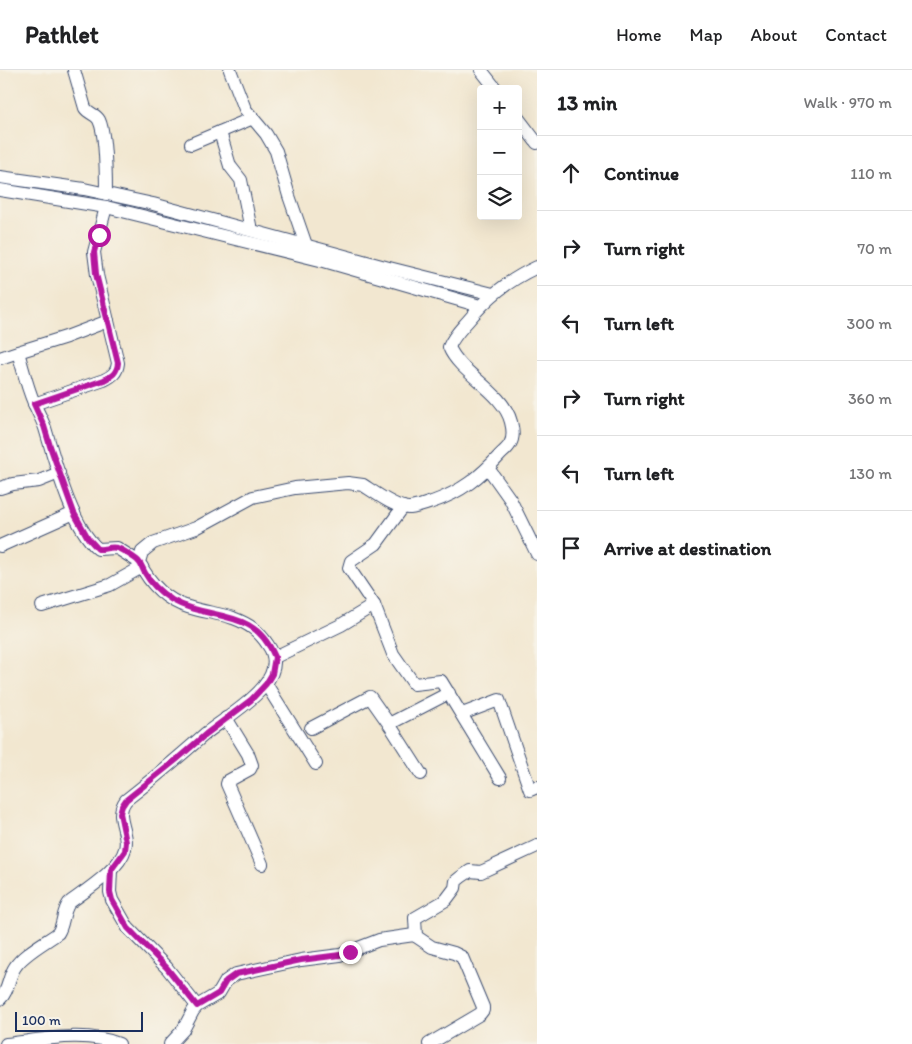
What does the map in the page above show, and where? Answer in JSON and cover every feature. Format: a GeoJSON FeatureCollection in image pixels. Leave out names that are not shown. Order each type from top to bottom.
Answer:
{"type":"FeatureCollection","features":[{"type":"Feature","properties":{"kind":"street"},"geometry":{"type":"LineString","coordinates":[[74,70],[84,108],[87,112],[96,116],[100,123],[106,167],[106,194]]}},
{"type":"Feature","properties":{"kind":"street"},"geometry":{"type":"LineString","coordinates":[[230,70],[240,99],[276,151],[306,245]]}},
{"type":"Feature","properties":{"kind":"street"},"geometry":{"type":"LineString","coordinates":[[481,70],[493,85]]}},
{"type":"Feature","properties":{"kind":"street"},"geometry":{"type":"LineString","coordinates":[[191,144],[253,118]]}},
{"type":"Feature","properties":{"kind":"street"},"geometry":{"type":"LineString","coordinates":[[522,123],[537,143]]}},
{"type":"Feature","properties":{"kind":"street"},"geometry":{"type":"LineString","coordinates":[[220,132],[230,166],[241,180],[251,230]]}},
{"type":"Feature","properties":{"kind":"street"},"geometry":{"type":"LineString","coordinates":[[0,177],[84,189],[153,204],[493,294]]}},
{"type":"Feature","properties":{"kind":"street"},"geometry":{"type":"LineString","coordinates":[[0,190],[106,207],[324,261],[480,306]]}},
{"type":"Feature","properties":{"kind":"street"},"geometry":{"type":"LineString","coordinates":[[34,404],[104,380],[118,370],[94,258],[106,207]]}},
{"type":"Feature","properties":{"kind":"street"},"geometry":{"type":"LineString","coordinates":[[141,565],[142,552],[153,543],[196,528],[253,497],[272,492],[348,483],[363,485],[403,507],[409,508],[422,506],[450,496],[462,489],[488,468],[510,444],[513,434],[510,419],[502,405],[452,355],[449,347],[452,338],[480,306],[500,288],[537,267]]}},
{"type":"Feature","properties":{"kind":"street"},"geometry":{"type":"LineString","coordinates":[[0,358],[66,337],[108,321]]}},
{"type":"Feature","properties":{"kind":"street"},"geometry":{"type":"LineString","coordinates":[[0,999],[6,990],[14,968],[20,961],[58,933],[62,927],[65,909],[69,903],[111,870],[125,851],[126,842],[120,813],[126,800],[226,718],[251,700],[266,684],[272,674],[275,657],[263,637],[251,626],[231,617],[189,608],[174,601],[153,584],[141,565],[117,548],[98,549],[88,538],[74,513],[59,474],[18,352]]}},
{"type":"Feature","properties":{"kind":"street"},"geometry":{"type":"LineString","coordinates":[[488,468],[510,499],[537,554]]}},
{"type":"Feature","properties":{"kind":"street"},"geometry":{"type":"LineString","coordinates":[[0,488],[39,481],[59,474]]}},
{"type":"Feature","properties":{"kind":"street"},"geometry":{"type":"LineString","coordinates":[[403,507],[376,544],[351,561],[349,568],[374,606],[393,654],[414,684],[442,681],[500,778]]}},
{"type":"Feature","properties":{"kind":"street"},"geometry":{"type":"LineString","coordinates":[[0,546],[74,513]]}},
{"type":"Feature","properties":{"kind":"street"},"geometry":{"type":"LineString","coordinates":[[42,606],[110,585],[141,565]]}},
{"type":"Feature","properties":{"kind":"street"},"geometry":{"type":"LineString","coordinates":[[275,657],[374,606]]}},
{"type":"Feature","properties":{"kind":"street"},"geometry":{"type":"LineString","coordinates":[[266,684],[316,764]]}},
{"type":"Feature","properties":{"kind":"street"},"geometry":{"type":"LineString","coordinates":[[389,724],[449,693]]}},
{"type":"Feature","properties":{"kind":"street"},"geometry":{"type":"LineString","coordinates":[[310,728],[370,697],[421,774]]}},
{"type":"Feature","properties":{"kind":"street"},"geometry":{"type":"LineString","coordinates":[[462,714],[498,700],[530,790],[537,787]]}},
{"type":"Feature","properties":{"kind":"street"},"geometry":{"type":"LineString","coordinates":[[226,718],[248,754],[252,765],[228,781],[227,784],[262,864]]}},
{"type":"Feature","properties":{"kind":"street"},"geometry":{"type":"LineString","coordinates":[[416,936],[415,918],[446,900],[455,888],[456,881],[461,877],[470,871],[481,872],[537,846]]}},
{"type":"Feature","properties":{"kind":"street"},"geometry":{"type":"LineString","coordinates":[[111,870],[110,892],[128,928],[167,968],[197,1006]]}},
{"type":"Feature","properties":{"kind":"street"},"geometry":{"type":"LineString","coordinates":[[170,1044],[178,1038],[197,1006],[219,993],[226,981],[236,974],[301,960],[340,955],[379,940],[410,935],[416,936],[432,947],[458,954],[462,957],[483,1007],[480,1014],[429,1044]]}},
{"type":"Feature","properties":{"kind":"street"},"geometry":{"type":"LineString","coordinates":[[6,1044],[59,1038],[92,1038],[111,1040],[119,1044]]}},
{"type":"Feature","properties":{"kind":"route"},"geometry":{"type":"LineString","coordinates":[[99,235],[94,252],[96,274],[118,363],[118,370],[104,380],[70,390],[34,404],[44,426],[74,513],[82,529],[98,549],[117,548],[140,562],[144,573],[153,584],[174,601],[189,608],[231,617],[251,626],[263,637],[275,657],[272,674],[266,684],[251,700],[221,722],[126,800],[120,813],[126,842],[125,851],[111,870],[110,892],[112,900],[128,928],[167,968],[197,1006],[219,993],[226,981],[236,974],[350,952]]}}]}
